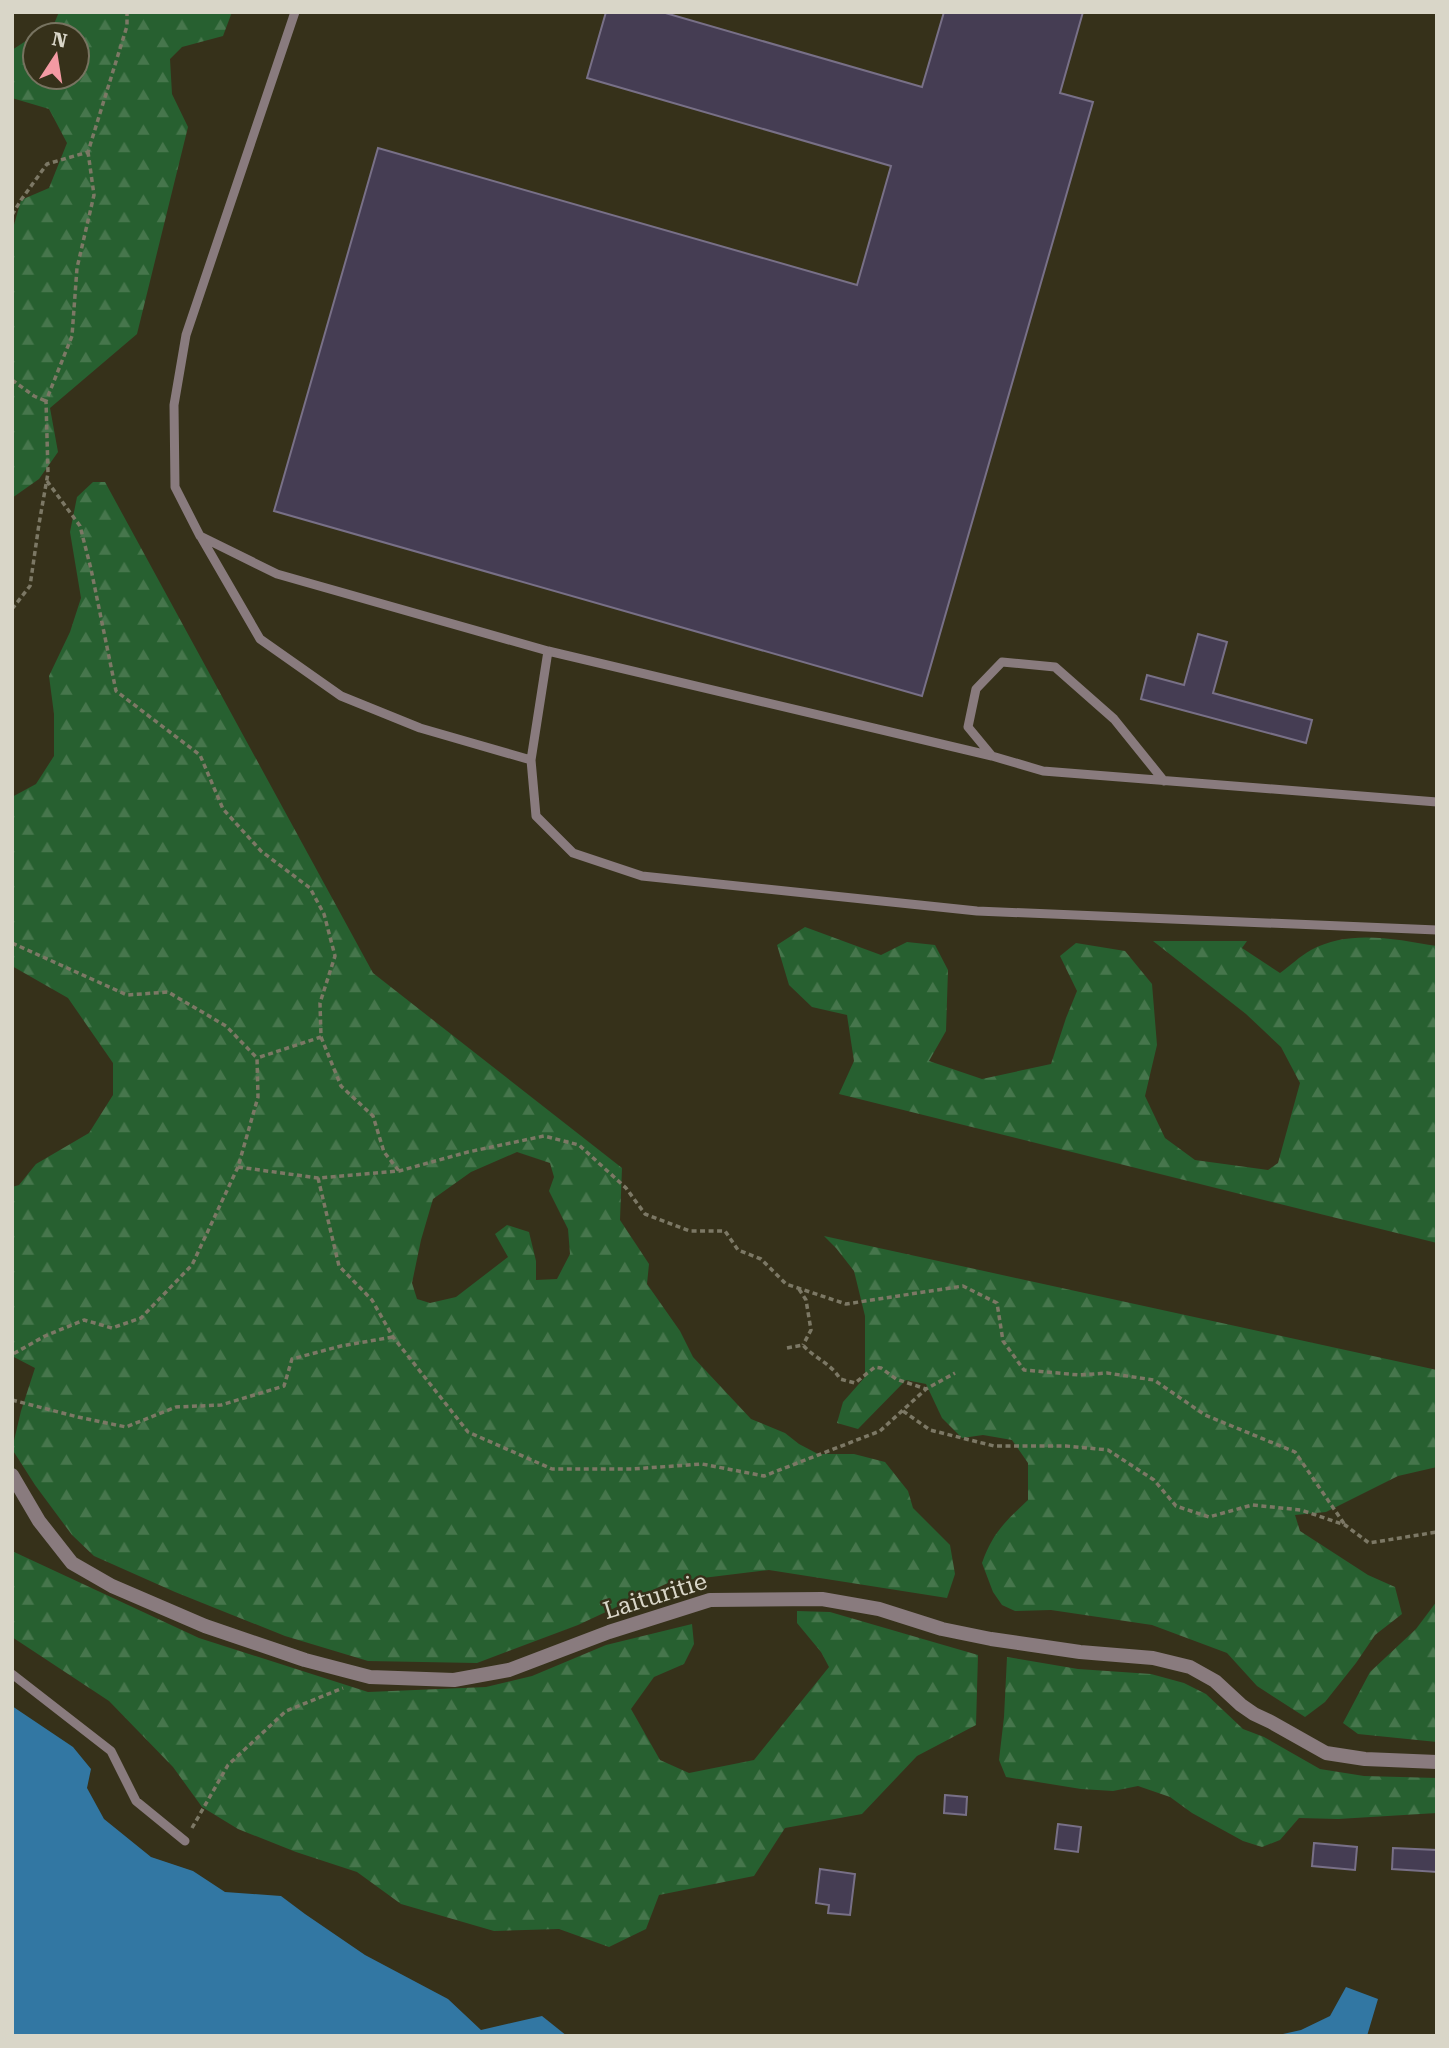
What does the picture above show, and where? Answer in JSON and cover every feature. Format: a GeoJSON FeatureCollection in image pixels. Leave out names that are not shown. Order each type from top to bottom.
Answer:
{"type":"FeatureCollection","features":[{"type":"Feature","properties":{"kind":"street","name":"Laituritie"},"geometry":{"type":"LineString","coordinates":[[12,1475],[39,1521],[72,1563],[102,1580],[205,1626],[305,1660],[370,1677],[454,1680],[509,1671],[609,1633],[710,1600],[822,1599],[880,1609],[942,1629],[991,1639],[1080,1653],[1153,1658],[1190,1667],[1215,1681],[1254,1714],[1326,1753],[1365,1759],[1437,1762]]}},
{"type":"Feature","properties":{"kind":"lane"},"geometry":{"type":"LineString","coordinates":[[295,12],[186,335],[174,405],[175,487],[260,639],[341,696],[420,728],[531,760]]}},
{"type":"Feature","properties":{"kind":"lane"},"geometry":{"type":"LineString","coordinates":[[200,536],[276,574],[548,651],[992,756],[1043,771],[1437,802]]}},
{"type":"Feature","properties":{"kind":"lane"},"geometry":{"type":"LineString","coordinates":[[548,651],[531,760],[536,816],[572,853],[642,876],[977,911],[1437,930]]}},
{"type":"Feature","properties":{"kind":"lane"},"geometry":{"type":"LineString","coordinates":[[992,756],[968,727],[976,689],[1002,662],[1055,667],[1114,719],[1164,780]]}},
{"type":"Feature","properties":{"kind":"lane"},"geometry":{"type":"LineString","coordinates":[[12,1674],[111,1751],[136,1801],[185,1841]]}},
{"type":"Feature","properties":{"kind":"path"},"geometry":{"type":"LineString","coordinates":[[12,609],[30,586],[48,473],[46,401],[72,336],[77,268],[94,195],[88,152],[127,26],[127,12]]}},
{"type":"Feature","properties":{"kind":"path"},"geometry":{"type":"LineString","coordinates":[[12,215],[47,164],[88,152]]}},
{"type":"Feature","properties":{"kind":"path"},"geometry":{"type":"LineString","coordinates":[[12,380],[46,401]]}},
{"type":"Feature","properties":{"kind":"path"},"geometry":{"type":"LineString","coordinates":[[47,481],[79,526],[91,569],[116,691],[200,755],[223,809],[261,851],[310,888],[324,914],[335,956],[320,1003],[321,1037],[341,1086],[373,1116],[384,1152],[399,1171]]}},
{"type":"Feature","properties":{"kind":"path"},"geometry":{"type":"LineString","coordinates":[[12,943],[127,995],[168,992],[226,1026],[257,1058],[258,1097],[238,1167],[192,1265],[141,1318],[112,1328],[84,1321],[45,1336],[13,1354],[12,1358]]}},
{"type":"Feature","properties":{"kind":"path"},"geometry":{"type":"LineString","coordinates":[[257,1058],[321,1037]]}},
{"type":"Feature","properties":{"kind":"path"},"geometry":{"type":"LineString","coordinates":[[238,1167],[318,1178],[399,1171],[468,1152],[544,1136],[579,1145],[625,1188],[645,1214],[690,1231],[725,1231],[738,1250],[761,1259],[786,1284],[846,1304],[963,1286],[997,1303],[1003,1341],[1024,1370],[1079,1376],[1107,1373],[1154,1380],[1205,1415],[1295,1452],[1345,1525],[1368,1543],[1437,1532]]}},
{"type":"Feature","properties":{"kind":"path"},"geometry":{"type":"LineString","coordinates":[[318,1178],[339,1266],[372,1300],[393,1337],[468,1432],[552,1469],[632,1469],[702,1464],[764,1476],[880,1431],[926,1389],[955,1373]]}},
{"type":"Feature","properties":{"kind":"path"},"geometry":{"type":"LineString","coordinates":[[787,1348],[803,1345],[811,1331],[806,1300],[799,1289]]}},
{"type":"Feature","properties":{"kind":"path"},"geometry":{"type":"LineString","coordinates":[[12,1400],[126,1427],[176,1407],[221,1405],[284,1386],[292,1359],[341,1346],[393,1337]]}},
{"type":"Feature","properties":{"kind":"path"},"geometry":{"type":"LineString","coordinates":[[803,1345],[813,1357],[834,1368],[839,1378],[855,1382],[875,1367],[881,1368],[896,1379],[926,1389]]}},
{"type":"Feature","properties":{"kind":"path"},"geometry":{"type":"LineString","coordinates":[[903,1411],[930,1430],[993,1446],[1066,1446],[1108,1450],[1154,1480],[1177,1506],[1209,1517],[1252,1505],[1301,1510],[1345,1525]]}},
{"type":"Feature","properties":{"kind":"path"},"geometry":{"type":"LineString","coordinates":[[185,1841],[228,1765],[286,1711],[370,1677]]}},
{"type":"Feature","properties":{"kind":"green space"},"geometry":{"type":"Polygon","coordinates":[[[59,12],[232,12],[223,36],[182,47],[170,59],[172,94],[188,127],[137,334],[50,408],[58,452],[39,479],[12,498],[12,232],[21,200],[49,188],[67,143],[49,109],[12,98],[12,50],[21,44],[21,91],[91,91],[91,21],[55,21],[59,12]]]}},
{"type":"Feature","properties":{"kind":"green space"},"geometry":{"type":"Polygon","coordinates":[[[93,482],[105,482],[373,973],[622,1168],[620,1220],[649,1264],[647,1284],[680,1331],[693,1357],[751,1419],[785,1433],[818,1454],[854,1454],[885,1462],[908,1491],[913,1508],[950,1545],[955,1574],[947,1598],[769,1570],[670,1582],[578,1625],[477,1663],[368,1661],[285,1636],[175,1592],[94,1556],[72,1535],[12,1449],[35,1368],[12,1356],[12,1187],[19,1185],[36,1164],[89,1133],[113,1095],[113,1063],[68,998],[12,966],[12,797],[36,784],[54,756],[54,714],[49,676],[70,632],[81,598],[70,532],[77,497],[93,482]],[[517,1152],[471,1172],[433,1199],[412,1283],[417,1299],[430,1303],[456,1297],[508,1257],[495,1234],[507,1225],[529,1232],[536,1261],[536,1280],[557,1279],[570,1254],[568,1229],[549,1191],[554,1177],[550,1163],[517,1152]]]}},
{"type":"Feature","properties":{"kind":"green space"},"geometry":{"type":"Polygon","coordinates":[[[805,927],[881,955],[907,942],[935,945],[948,970],[946,1031],[929,1061],[982,1079],[1051,1064],[1077,991],[1060,956],[1076,943],[1125,951],[1152,984],[1157,1045],[1145,1096],[1165,1138],[1195,1160],[1268,1170],[1278,1163],[1300,1083],[1281,1047],[1246,1014],[1153,941],[1247,941],[1242,948],[1280,973],[1311,950],[1341,940],[1372,938],[1437,946],[1437,1243],[839,1094],[854,1061],[847,1015],[812,1007],[789,985],[777,945],[805,927]]]}},
{"type":"Feature","properties":{"kind":"green space"},"geometry":{"type":"Polygon","coordinates":[[[824,1236],[1437,1370],[1437,1467],[1398,1476],[1326,1512],[1295,1515],[1300,1531],[1368,1575],[1395,1587],[1402,1614],[1375,1635],[1325,1702],[1305,1717],[1257,1686],[1227,1653],[1152,1625],[1051,1610],[1015,1611],[1002,1605],[993,1592],[982,1563],[1001,1528],[1028,1500],[1028,1463],[1012,1440],[983,1435],[962,1438],[942,1418],[926,1384],[906,1380],[858,1429],[837,1423],[843,1402],[865,1377],[865,1316],[854,1271],[824,1236]]]}},
{"type":"Feature","properties":{"kind":"green space"},"geometry":{"type":"Polygon","coordinates":[[[12,1551],[199,1638],[368,1692],[486,1687],[532,1676],[606,1645],[692,1624],[694,1644],[684,1664],[654,1677],[631,1709],[660,1760],[689,1773],[754,1760],[829,1667],[821,1652],[797,1623],[797,1611],[830,1612],[978,1655],[976,1725],[917,1756],[862,1814],[785,1828],[754,1876],[659,1895],[646,1929],[609,1947],[559,1929],[494,1931],[401,1904],[357,1872],[238,1829],[202,1807],[173,1767],[109,1701],[12,1637],[12,1551]]]}},
{"type":"Feature","properties":{"kind":"green space"},"geometry":{"type":"Polygon","coordinates":[[[1437,1601],[1437,1742],[1358,1734],[1343,1723],[1370,1672],[1416,1629],[1437,1601]]]}},
{"type":"Feature","properties":{"kind":"green space"},"geometry":{"type":"Polygon","coordinates":[[[1007,1657],[1078,1669],[1151,1674],[1184,1683],[1206,1694],[1243,1729],[1264,1737],[1320,1769],[1364,1776],[1437,1778],[1437,1813],[1338,1819],[1299,1818],[1280,1840],[1262,1847],[1243,1841],[1192,1813],[1170,1797],[1138,1786],[1113,1791],[1081,1789],[1006,1777],[999,1760],[1007,1657]]]}},
{"type":"Feature","properties":{"kind":"water"},"geometry":{"type":"Polygon","coordinates":[[[12,1706],[73,1747],[91,1769],[87,1788],[104,1819],[151,1857],[193,1871],[225,1892],[281,1896],[365,1955],[448,1999],[481,2030],[542,2016],[567,2036],[12,2036],[12,1706]]]}},
{"type":"Feature","properties":{"kind":"water"},"geometry":{"type":"Polygon","coordinates":[[[1346,1987],[1378,1999],[1367,2036],[1274,2036],[1301,2030],[1330,2016],[1346,1987]]]}},
{"type":"Feature","properties":{"kind":"building"},"geometry":{"type":"Polygon","coordinates":[[[606,12],[662,12],[922,87],[944,12],[1083,12],[1060,93],[1093,102],[922,696],[274,511],[378,148],[857,285],[891,166],[587,78],[606,12]]]}},
{"type":"Feature","properties":{"kind":"building"},"geometry":{"type":"Polygon","coordinates":[[[1198,634],[1227,642],[1213,693],[1312,720],[1306,743],[1141,699],[1147,675],[1184,685],[1198,634]]]}},
{"type":"Feature","properties":{"kind":"building"},"geometry":{"type":"Polygon","coordinates":[[[945,1795],[967,1797],[966,1815],[944,1813],[945,1795]]]}},
{"type":"Feature","properties":{"kind":"building"},"geometry":{"type":"Polygon","coordinates":[[[1058,1824],[1081,1827],[1078,1852],[1055,1849],[1058,1824]]]}},
{"type":"Feature","properties":{"kind":"building"},"geometry":{"type":"Polygon","coordinates":[[[1314,1843],[1357,1847],[1355,1870],[1312,1866],[1314,1843]]]}},
{"type":"Feature","properties":{"kind":"building"},"geometry":{"type":"Polygon","coordinates":[[[1393,1848],[1437,1850],[1437,1872],[1392,1869],[1393,1848]]]}},
{"type":"Feature","properties":{"kind":"building"},"geometry":{"type":"Polygon","coordinates":[[[820,1869],[855,1874],[850,1915],[828,1913],[829,1905],[816,1903],[820,1869]]]}}]}
